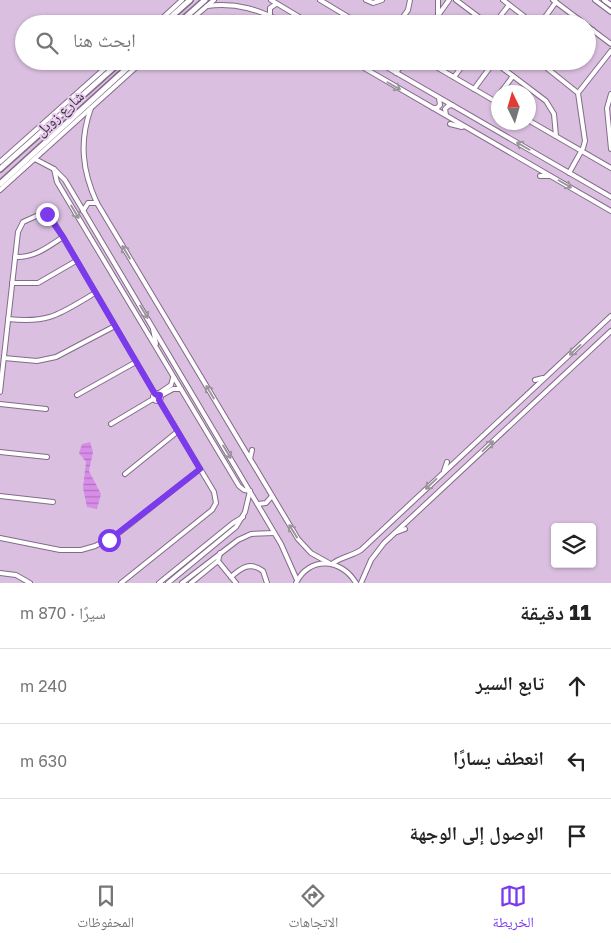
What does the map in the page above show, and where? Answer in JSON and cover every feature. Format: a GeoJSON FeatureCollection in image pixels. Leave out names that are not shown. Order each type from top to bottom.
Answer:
{"type":"FeatureCollection","features":[{"type":"Feature","properties":{"kind":"main road"},"geometry":{"type":"LineString","coordinates":[[173,15],[190,0]]}},
{"type":"Feature","properties":{"kind":"main road"},"geometry":{"type":"LineString","coordinates":[[188,15],[205,0]]}},
{"type":"Feature","properties":{"kind":"main road","name":"شارع زويل"},"geometry":{"type":"LineString","coordinates":[[0,170],[111,70]]}},
{"type":"Feature","properties":{"kind":"main road"},"geometry":{"type":"LineString","coordinates":[[120,70],[125,70]]}},
{"type":"Feature","properties":{"kind":"main road","name":"شارع زويل"},"geometry":{"type":"LineString","coordinates":[[0,184],[98,99],[125,70]]}},
{"type":"Feature","properties":{"kind":"main road"},"geometry":{"type":"LineString","coordinates":[[105,76],[111,77],[112,83]]}},
{"type":"Feature","properties":{"kind":"main road"},"geometry":{"type":"LineString","coordinates":[[53,122],[60,130]]}},
{"type":"Feature","properties":{"kind":"street"},"geometry":{"type":"LineString","coordinates":[[166,15],[182,0]]}},
{"type":"Feature","properties":{"kind":"street"},"geometry":{"type":"LineString","coordinates":[[196,15],[214,0]]}},
{"type":"Feature","properties":{"kind":"street"},"geometry":{"type":"LineString","coordinates":[[272,0],[295,15]]}},
{"type":"Feature","properties":{"kind":"street"},"geometry":{"type":"LineString","coordinates":[[320,0],[345,15]]}},
{"type":"Feature","properties":{"kind":"street"},"geometry":{"type":"LineString","coordinates":[[366,0],[373,3],[382,0]]}},
{"type":"Feature","properties":{"kind":"street"},"geometry":{"type":"LineString","coordinates":[[404,15],[408,10],[410,0]]}},
{"type":"Feature","properties":{"kind":"street"},"geometry":{"type":"LineString","coordinates":[[438,0],[438,15]]}},
{"type":"Feature","properties":{"kind":"street"},"geometry":{"type":"LineString","coordinates":[[438,15],[449,0]]}},
{"type":"Feature","properties":{"kind":"street"},"geometry":{"type":"LineString","coordinates":[[456,0],[476,15]]}},
{"type":"Feature","properties":{"kind":"street"},"geometry":{"type":"LineString","coordinates":[[502,0],[522,15]]}},
{"type":"Feature","properties":{"kind":"street"},"geometry":{"type":"LineString","coordinates":[[595,0],[611,12]]}},
{"type":"Feature","properties":{"kind":"street"},"geometry":{"type":"LineString","coordinates":[[604,0],[611,5]]}},
{"type":"Feature","properties":{"kind":"street"},"geometry":{"type":"LineString","coordinates":[[546,15],[555,1],[573,15]]}},
{"type":"Feature","properties":{"kind":"street"},"geometry":{"type":"LineString","coordinates":[[207,6],[234,5],[270,15],[270,8],[276,4]]}},
{"type":"Feature","properties":{"kind":"street"},"geometry":{"type":"LineString","coordinates":[[500,15],[508,4]]}},
{"type":"Feature","properties":{"kind":"street"},"geometry":{"type":"LineString","coordinates":[[596,32],[611,44]]}},
{"type":"Feature","properties":{"kind":"street"},"geometry":{"type":"LineString","coordinates":[[578,93],[611,51]]}},
{"type":"Feature","properties":{"kind":"street"},"geometry":{"type":"LineString","coordinates":[[0,162],[109,70]]}},
{"type":"Feature","properties":{"kind":"street"},"geometry":{"type":"LineString","coordinates":[[0,190],[17,171],[35,159],[91,108],[129,70]]}},
{"type":"Feature","properties":{"kind":"street"},"geometry":{"type":"LineString","coordinates":[[364,70],[377,79],[446,115],[611,211]]}},
{"type":"Feature","properties":{"kind":"street"},"geometry":{"type":"LineString","coordinates":[[391,70],[611,197]]}},
{"type":"Feature","properties":{"kind":"street"},"geometry":{"type":"LineString","coordinates":[[441,70],[491,99]]}},
{"type":"Feature","properties":{"kind":"street"},"geometry":{"type":"LineString","coordinates":[[454,77],[459,70]]}},
{"type":"Feature","properties":{"kind":"street"},"geometry":{"type":"LineString","coordinates":[[474,89],[488,70]]}},
{"type":"Feature","properties":{"kind":"street"},"geometry":{"type":"LineString","coordinates":[[505,70],[525,85]]}},
{"type":"Feature","properties":{"kind":"street"},"geometry":{"type":"LineString","coordinates":[[549,70],[578,93],[585,141],[569,172]]}},
{"type":"Feature","properties":{"kind":"street"},"geometry":{"type":"LineString","coordinates":[[506,85],[513,76]]}},
{"type":"Feature","properties":{"kind":"street"},"geometry":{"type":"LineString","coordinates":[[536,93],[551,107],[556,136]]}},
{"type":"Feature","properties":{"kind":"street"},"geometry":{"type":"LineString","coordinates":[[611,94],[606,108],[611,148]]}},
{"type":"Feature","properties":{"kind":"street"},"geometry":{"type":"LineString","coordinates":[[433,108],[437,108],[440,105],[438,98]]}},
{"type":"Feature","properties":{"kind":"street"},"geometry":{"type":"LineString","coordinates":[[446,115],[446,108],[452,105]]}},
{"type":"Feature","properties":{"kind":"street"},"geometry":{"type":"LineString","coordinates":[[91,108],[84,134],[83,161],[87,179],[97,203],[304,547],[344,569],[356,583]]}},
{"type":"Feature","properties":{"kind":"street"},"geometry":{"type":"LineString","coordinates":[[450,124],[466,127]]}},
{"type":"Feature","properties":{"kind":"street"},"geometry":{"type":"LineString","coordinates":[[536,125],[611,168]]}},
{"type":"Feature","properties":{"kind":"street"},"geometry":{"type":"LineString","coordinates":[[35,159],[54,169],[65,180],[288,556],[296,582]]}},
{"type":"Feature","properties":{"kind":"street"},"geometry":{"type":"LineString","coordinates":[[54,169],[57,182],[239,486],[244,490],[250,491]]}},
{"type":"Feature","properties":{"kind":"street"},"geometry":{"type":"LineString","coordinates":[[540,176],[551,176]]}},
{"type":"Feature","properties":{"kind":"street"},"geometry":{"type":"LineString","coordinates":[[83,211],[88,203],[97,203]]}},
{"type":"Feature","properties":{"kind":"street"},"geometry":{"type":"LineString","coordinates":[[0,392],[18,228],[23,222],[43,213],[50,216],[63,237],[216,496],[215,507],[121,583]]}},
{"type":"Feature","properties":{"kind":"street"},"geometry":{"type":"LineString","coordinates":[[15,257],[36,254],[63,237]]}},
{"type":"Feature","properties":{"kind":"street"},"geometry":{"type":"LineString","coordinates":[[12,283],[38,283],[76,261]]}},
{"type":"Feature","properties":{"kind":"street"},"geometry":{"type":"LineString","coordinates":[[8,319],[32,321],[50,318],[95,293]]}},
{"type":"Feature","properties":{"kind":"street"},"geometry":{"type":"LineString","coordinates":[[162,313],[168,309]]}},
{"type":"Feature","properties":{"kind":"street"},"geometry":{"type":"LineString","coordinates":[[296,582],[302,573],[310,567],[330,563],[358,552],[611,316]]}},
{"type":"Feature","properties":{"kind":"street"},"geometry":{"type":"LineString","coordinates":[[4,358],[37,361],[56,357],[115,326]]}},
{"type":"Feature","properties":{"kind":"street"},"geometry":{"type":"LineString","coordinates":[[152,327],[157,349]]}},
{"type":"Feature","properties":{"kind":"street"},"geometry":{"type":"LineString","coordinates":[[609,339],[611,331]]}},
{"type":"Feature","properties":{"kind":"street"},"geometry":{"type":"LineString","coordinates":[[361,583],[371,560],[384,543],[611,331]]}},
{"type":"Feature","properties":{"kind":"street"},"geometry":{"type":"LineString","coordinates":[[77,395],[136,362]]}},
{"type":"Feature","properties":{"kind":"street"},"geometry":{"type":"LineString","coordinates":[[111,424],[153,399],[157,401],[158,396],[171,385],[173,376]]}},
{"type":"Feature","properties":{"kind":"street"},"geometry":{"type":"LineString","coordinates":[[535,380],[545,378]]}},
{"type":"Feature","properties":{"kind":"street"},"geometry":{"type":"LineString","coordinates":[[158,396],[173,389],[182,390]]}},
{"type":"Feature","properties":{"kind":"street"},"geometry":{"type":"LineString","coordinates":[[187,399],[203,413]]}},
{"type":"Feature","properties":{"kind":"street"},"geometry":{"type":"LineString","coordinates":[[0,404],[46,409]]}},
{"type":"Feature","properties":{"kind":"street"},"geometry":{"type":"LineString","coordinates":[[526,410],[536,408]]}},
{"type":"Feature","properties":{"kind":"street"},"geometry":{"type":"LineString","coordinates":[[509,432],[512,423]]}},
{"type":"Feature","properties":{"kind":"street"},"geometry":{"type":"LineString","coordinates":[[125,474],[177,432]]}},
{"type":"Feature","properties":{"kind":"street"},"geometry":{"type":"LineString","coordinates":[[250,459],[252,450]]}},
{"type":"Feature","properties":{"kind":"street"},"geometry":{"type":"LineString","coordinates":[[0,452],[48,457]]}},
{"type":"Feature","properties":{"kind":"street"},"geometry":{"type":"LineString","coordinates":[[444,472],[447,462]]}},
{"type":"Feature","properties":{"kind":"street"},"geometry":{"type":"LineString","coordinates":[[0,538],[60,550],[74,550],[96,546],[115,536],[200,469]]}},
{"type":"Feature","properties":{"kind":"street"},"geometry":{"type":"LineString","coordinates":[[438,498],[442,488]]}},
{"type":"Feature","properties":{"kind":"street"},"geometry":{"type":"LineString","coordinates":[[168,583],[232,532],[243,518],[250,491]]}},
{"type":"Feature","properties":{"kind":"street"},"geometry":{"type":"LineString","coordinates":[[0,496],[53,502]]}},
{"type":"Feature","properties":{"kind":"street"},"geometry":{"type":"LineString","coordinates":[[258,504],[266,503],[272,496]]}},
{"type":"Feature","properties":{"kind":"street"},"geometry":{"type":"LineString","coordinates":[[159,583],[232,523],[243,518]]}},
{"type":"Feature","properties":{"kind":"street"},"geometry":{"type":"LineString","coordinates":[[395,532],[405,529]]}},
{"type":"Feature","properties":{"kind":"street"},"geometry":{"type":"LineString","coordinates":[[232,532],[237,534],[238,540]]}},
{"type":"Feature","properties":{"kind":"street"},"geometry":{"type":"LineString","coordinates":[[182,583],[238,540],[251,534],[274,533]]}},
{"type":"Feature","properties":{"kind":"street"},"geometry":{"type":"LineString","coordinates":[[376,535],[378,541],[384,543]]}},
{"type":"Feature","properties":{"kind":"street"},"geometry":{"type":"LineString","coordinates":[[191,583],[218,561],[220,553]]}},
{"type":"Feature","properties":{"kind":"street"},"geometry":{"type":"LineString","coordinates":[[218,561],[236,583]]}},
{"type":"Feature","properties":{"kind":"street"},"geometry":{"type":"LineString","coordinates":[[231,577],[242,568],[253,566],[263,571],[267,583]]}},
{"type":"Feature","properties":{"kind":"street"},"geometry":{"type":"LineString","coordinates":[[0,573],[16,575],[30,583]]}},
{"type":"Feature","properties":{"kind":"shaded area"},"geometry":{"type":"Polygon","coordinates":[[[90,442],[93,452],[89,471],[101,494],[97,509],[87,507],[83,488],[86,462],[79,453],[82,444],[90,442]]]}},
{"type":"Feature","properties":{"kind":"route"},"geometry":{"type":"LineString","coordinates":[[47,214],[63,237],[155,394],[160,395],[159,400],[200,469],[109,540]]}}]}
